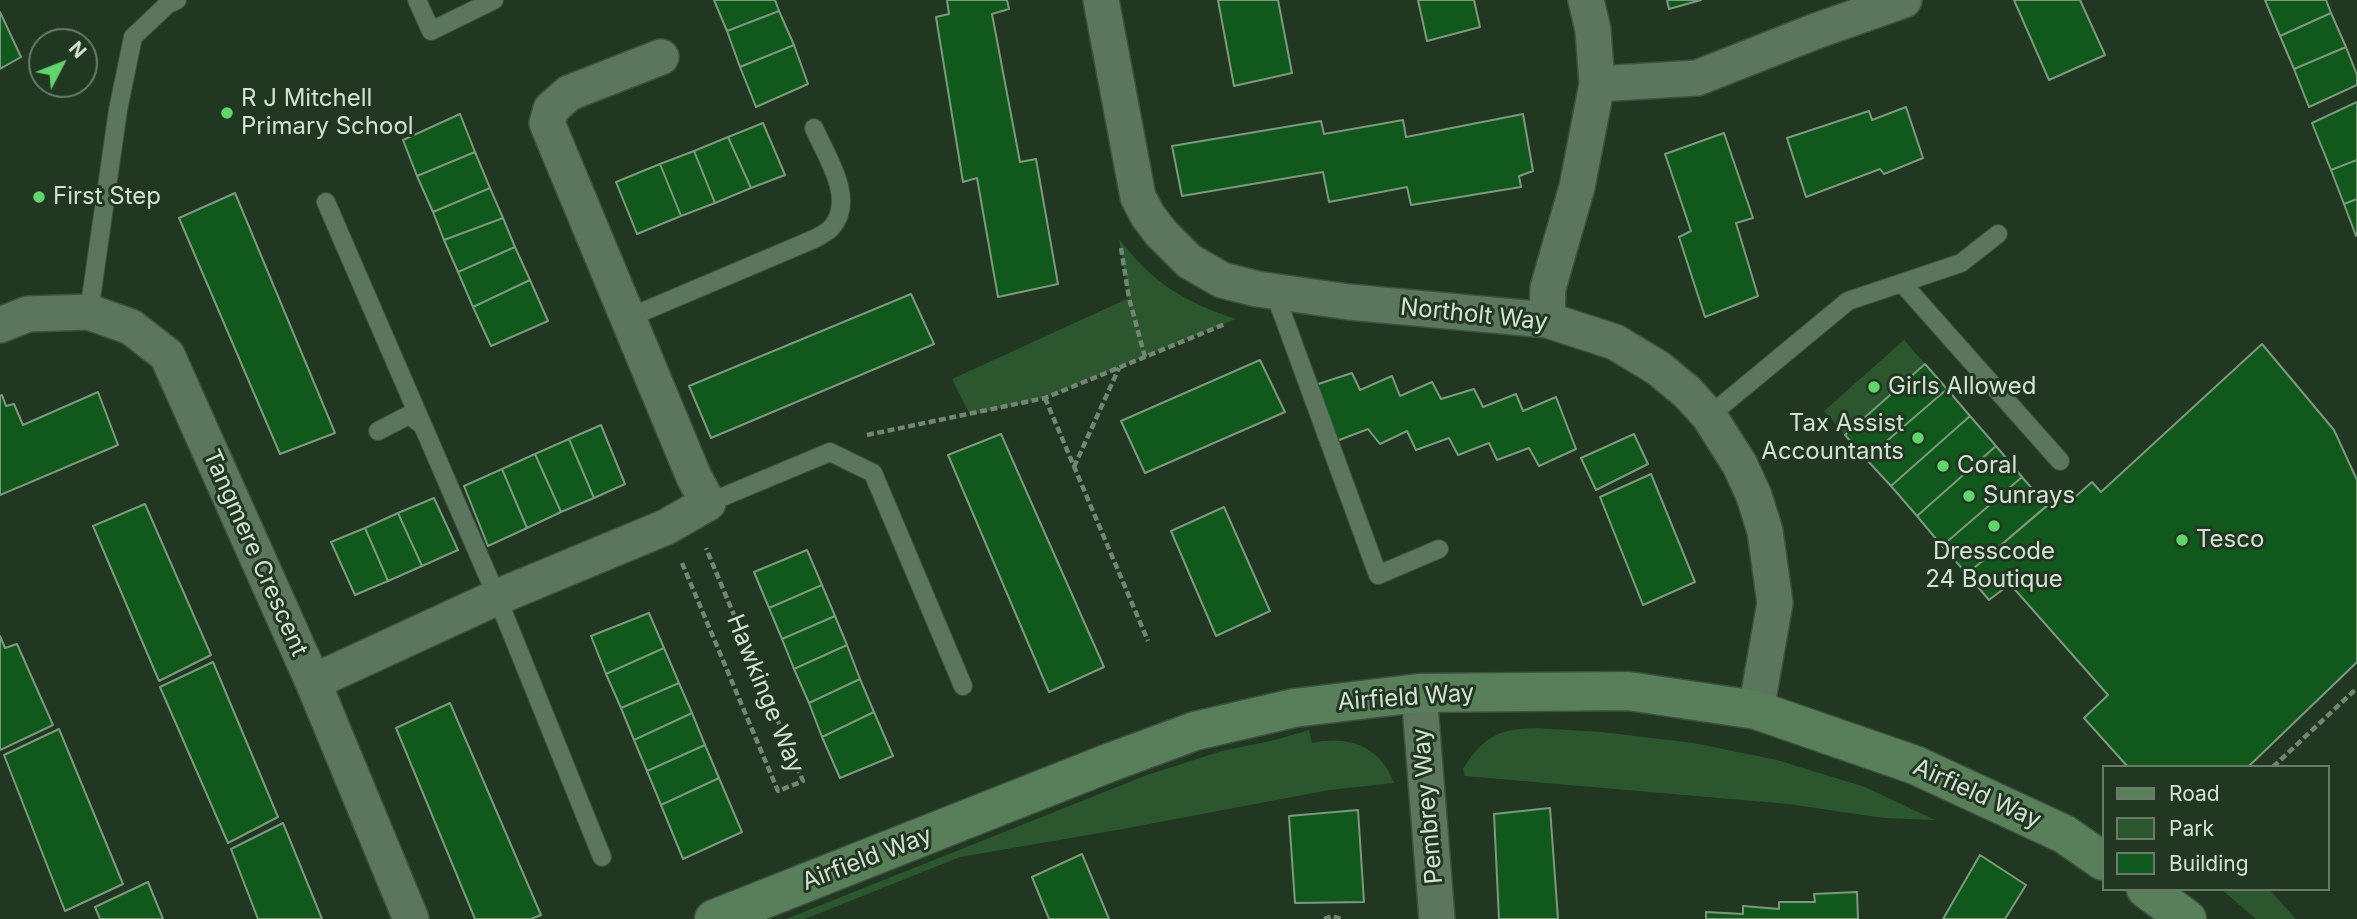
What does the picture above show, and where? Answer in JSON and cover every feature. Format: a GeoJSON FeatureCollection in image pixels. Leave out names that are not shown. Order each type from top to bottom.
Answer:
{"type":"FeatureCollection","features":[{"type":"Feature","properties":{"kind":"street","name":"Northolt Way"},"geometry":{"type":"LineString","coordinates":[[1101,0],[1139,197],[1148,216],[1161,233],[1189,261],[1222,280],[1279,304],[1349,302],[1547,320],[1615,342],[1638,354],[1687,392],[1709,416],[1740,465],[1754,496],[1765,531],[1776,603],[1756,710]]}},
{"type":"Feature","properties":{"kind":"street"},"geometry":{"type":"LineString","coordinates":[[1547,320],[1548,288],[1577,187],[1597,84],[1593,30],[1586,0]]}},
{"type":"Feature","properties":{"kind":"street"},"geometry":{"type":"LineString","coordinates":[[1597,84],[1697,79],[1816,31],[1905,0]]}},
{"type":"Feature","properties":{"kind":"street"},"geometry":{"type":"LineString","coordinates":[[313,682],[497,597],[688,514],[694,477],[547,123],[551,109],[569,93],[661,57]]}},
{"type":"Feature","properties":{"kind":"street","name":"Tangmere Crescent"},"geometry":{"type":"LineString","coordinates":[[0,325],[28,314],[89,312],[131,327],[167,355],[313,682],[411,919]]}},
{"type":"Feature","properties":{"kind":"street","name":"Airfield Way"},"geometry":{"type":"LineString","coordinates":[[713,919],[1195,731],[1294,708],[1419,693],[1628,691],[1756,710],[1915,765],[2064,834],[2102,860]]}},
{"type":"Feature","properties":{"kind":"street","name":"Pembrey Way"},"geometry":{"type":"LineString","coordinates":[[1419,693],[1437,919]]}},
{"type":"Feature","properties":{"kind":"lane"},"geometry":{"type":"LineString","coordinates":[[89,312],[118,110],[133,37],[168,4],[177,0]]}},
{"type":"Feature","properties":{"kind":"lane"},"geometry":{"type":"LineString","coordinates":[[417,0],[431,31],[494,0]]}},
{"type":"Feature","properties":{"kind":"lane"},"geometry":{"type":"LineString","coordinates":[[628,318],[814,239],[831,228],[840,214],[842,198],[814,128]]}},
{"type":"Feature","properties":{"kind":"lane"},"geometry":{"type":"LineString","coordinates":[[326,202],[497,597],[602,857]]}},
{"type":"Feature","properties":{"kind":"lane"},"geometry":{"type":"LineString","coordinates":[[1709,416],[1848,301],[1961,263],[1998,234]]}},
{"type":"Feature","properties":{"kind":"lane"},"geometry":{"type":"LineString","coordinates":[[1902,283],[2060,461]]}},
{"type":"Feature","properties":{"kind":"lane"},"geometry":{"type":"LineString","coordinates":[[1279,304],[1378,575],[1439,549]]}},
{"type":"Feature","properties":{"kind":"lane"},"geometry":{"type":"LineString","coordinates":[[377,430],[409,415],[423,426]]}},
{"type":"Feature","properties":{"kind":"lane"},"geometry":{"type":"LineString","coordinates":[[688,514],[830,452],[873,473],[963,686]]}},
{"type":"Feature","properties":{"kind":"path"},"geometry":{"type":"LineString","coordinates":[[1139,197],[1119,239],[1129,298],[1145,357]]}},
{"type":"Feature","properties":{"kind":"path"},"geometry":{"type":"LineString","coordinates":[[830,452],[840,440],[1045,398],[1236,319],[1279,304]]}},
{"type":"Feature","properties":{"kind":"path"},"geometry":{"type":"LineString","coordinates":[[1074,467],[1119,368]]}},
{"type":"Feature","properties":{"kind":"path"},"geometry":{"type":"LineString","coordinates":[[1045,398],[1148,641]]}},
{"type":"Feature","properties":{"kind":"path","name":"Hawkinge Way"},"geometry":{"type":"LineString","coordinates":[[688,514],[803,781],[778,791],[688,514]]}},
{"type":"Feature","properties":{"kind":"path"},"geometry":{"type":"LineString","coordinates":[[2275,765],[2357,688]]}},
{"type":"Feature","properties":{"kind":"path"},"geometry":{"type":"LineString","coordinates":[[1324,919],[1332,916],[1340,919]]}},
{"type":"Feature","properties":{"kind":"green space"},"geometry":{"type":"Polygon","coordinates":[[[1119,239],[1144,268],[1171,289],[1201,306],[1236,319],[1045,398],[970,415],[952,379],[1129,298],[1119,239]]]}},
{"type":"Feature","properties":{"kind":"green space","name":"Girls Allowed"},"geometry":{"type":"Polygon","coordinates":[[[1904,340],[1925,364],[1845,435],[1824,411],[1904,340]]]}},
{"type":"Feature","properties":{"kind":"green space"},"geometry":{"type":"Polygon","coordinates":[[[1535,728],[1602,732],[1693,743],[1777,760],[1865,787],[1935,820],[1884,818],[1788,804],[1465,776],[1463,769],[1485,742],[1511,730],[1535,728]]]}},
{"type":"Feature","properties":{"kind":"green space"},"geometry":{"type":"Polygon","coordinates":[[[1309,730],[1312,743],[1351,742],[1372,752],[1388,770],[1394,783],[1329,790],[960,857],[805,919],[786,919],[1147,775],[1222,751],[1309,730]]]}},
{"type":"Feature","properties":{"kind":"green space"},"geometry":{"type":"Polygon","coordinates":[[[2223,891],[2271,891],[2296,919],[2256,919],[2223,891]]]}},
{"type":"Feature","properties":{"kind":"building"},"geometry":{"type":"Polygon","coordinates":[[[714,0],[775,0],[779,11],[727,31],[714,0]]]}},
{"type":"Feature","properties":{"kind":"building"},"geometry":{"type":"Polygon","coordinates":[[[947,0],[1007,0],[1009,9],[992,14],[1020,162],[1036,159],[1058,284],[998,297],[977,178],[963,182],[936,17],[949,14],[947,0]]]}},
{"type":"Feature","properties":{"kind":"building"},"geometry":{"type":"Polygon","coordinates":[[[1218,0],[1278,0],[1292,73],[1234,86],[1218,0]]]}},
{"type":"Feature","properties":{"kind":"building"},"geometry":{"type":"Polygon","coordinates":[[[1418,0],[1474,0],[1480,27],[1427,41],[1418,0]]]}},
{"type":"Feature","properties":{"kind":"building"},"geometry":{"type":"Polygon","coordinates":[[[1667,0],[1701,0],[1669,9],[1667,0]]]}},
{"type":"Feature","properties":{"kind":"building"},"geometry":{"type":"Polygon","coordinates":[[[2014,0],[2080,0],[2105,55],[2049,80],[2014,0]]]}},
{"type":"Feature","properties":{"kind":"building"},"geometry":{"type":"Polygon","coordinates":[[[2265,0],[2326,0],[2331,13],[2280,36],[2265,0]]]}},
{"type":"Feature","properties":{"kind":"building"},"geometry":{"type":"Polygon","coordinates":[[[779,11],[794,45],[740,67],[727,31],[779,11]]]}},
{"type":"Feature","properties":{"kind":"building"},"geometry":{"type":"Polygon","coordinates":[[[0,12],[21,57],[0,69],[0,12]]]}},
{"type":"Feature","properties":{"kind":"building"},"geometry":{"type":"Polygon","coordinates":[[[2331,13],[2346,47],[2294,69],[2280,36],[2331,13]]]}},
{"type":"Feature","properties":{"kind":"building"},"geometry":{"type":"Polygon","coordinates":[[[794,45],[808,84],[756,107],[740,67],[794,45]]]}},
{"type":"Feature","properties":{"kind":"building"},"geometry":{"type":"Polygon","coordinates":[[[2346,47],[2357,75],[2357,85],[2309,107],[2294,69],[2346,47]]]}},
{"type":"Feature","properties":{"kind":"building"},"geometry":{"type":"Polygon","coordinates":[[[2357,102],[2357,160],[2331,170],[2312,123],[2357,102]]]}},
{"type":"Feature","properties":{"kind":"building"},"geometry":{"type":"Polygon","coordinates":[[[1906,107],[1923,158],[1884,174],[1880,169],[1806,197],[1787,138],[1869,111],[1872,120],[1906,107]]]}},
{"type":"Feature","properties":{"kind":"building"},"geometry":{"type":"Polygon","coordinates":[[[460,114],[475,152],[417,176],[403,140],[460,114]]]}},
{"type":"Feature","properties":{"kind":"building"},"geometry":{"type":"Polygon","coordinates":[[[1523,114],[1533,171],[1519,176],[1521,187],[1411,205],[1407,187],[1329,202],[1323,172],[1182,196],[1172,146],[1321,121],[1324,134],[1403,120],[1406,137],[1523,114]]]}},
{"type":"Feature","properties":{"kind":"building"},"geometry":{"type":"Polygon","coordinates":[[[763,123],[785,175],[751,188],[728,137],[763,123]]]}},
{"type":"Feature","properties":{"kind":"building"},"geometry":{"type":"Polygon","coordinates":[[[1724,133],[1753,218],[1736,223],[1758,296],[1705,317],[1679,237],[1691,231],[1665,154],[1724,133]]]}},
{"type":"Feature","properties":{"kind":"building"},"geometry":{"type":"Polygon","coordinates":[[[728,137],[751,188],[715,203],[694,151],[728,137]]]}},
{"type":"Feature","properties":{"kind":"building"},"geometry":{"type":"Polygon","coordinates":[[[694,151],[715,203],[681,216],[660,164],[694,151]]]}},
{"type":"Feature","properties":{"kind":"building"},"geometry":{"type":"Polygon","coordinates":[[[475,152],[490,188],[433,212],[417,176],[475,152]]]}},
{"type":"Feature","properties":{"kind":"building"},"geometry":{"type":"Polygon","coordinates":[[[2357,160],[2357,199],[2344,204],[2331,170],[2357,160]]]}},
{"type":"Feature","properties":{"kind":"building"},"geometry":{"type":"Polygon","coordinates":[[[660,164],[681,216],[637,234],[616,182],[660,164]]]}},
{"type":"Feature","properties":{"kind":"building"},"geometry":{"type":"Polygon","coordinates":[[[490,188],[503,218],[444,240],[433,212],[490,188]]]}},
{"type":"Feature","properties":{"kind":"building"},"geometry":{"type":"Polygon","coordinates":[[[235,193],[335,433],[280,454],[179,218],[235,193]]]}},
{"type":"Feature","properties":{"kind":"building"},"geometry":{"type":"Polygon","coordinates":[[[2357,199],[2357,235],[2356,236],[2344,204],[2357,199]]]}},
{"type":"Feature","properties":{"kind":"building"},"geometry":{"type":"Polygon","coordinates":[[[503,218],[515,247],[458,272],[444,240],[503,218]]]}},
{"type":"Feature","properties":{"kind":"building"},"geometry":{"type":"Polygon","coordinates":[[[515,247],[530,280],[473,307],[458,272],[515,247]]]}},
{"type":"Feature","properties":{"kind":"building"},"geometry":{"type":"Polygon","coordinates":[[[530,280],[548,321],[491,346],[473,307],[530,280]]]}},
{"type":"Feature","properties":{"kind":"building"},"geometry":{"type":"Polygon","coordinates":[[[911,294],[934,344],[711,438],[689,386],[911,294]]]}},
{"type":"Feature","properties":{"kind":"building","name":"Tesco"},"geometry":{"type":"Polygon","coordinates":[[[2262,344],[2334,430],[2357,480],[2357,662],[2250,765],[2126,765],[2084,718],[2108,695],[2010,584],[1989,600],[1967,574],[2058,496],[2066,505],[2092,482],[2101,492],[2262,344]]]}},
{"type":"Feature","properties":{"kind":"building"},"geometry":{"type":"Polygon","coordinates":[[[1260,360],[1285,412],[1145,473],[1121,421],[1260,360]]]}},
{"type":"Feature","properties":{"kind":"building"},"geometry":{"type":"Polygon","coordinates":[[[1925,364],[1947,389],[1866,459],[1845,435],[1925,364]]]}},
{"type":"Feature","properties":{"kind":"building"},"geometry":{"type":"Polygon","coordinates":[[[1352,373],[1360,390],[1392,376],[1400,396],[1432,382],[1441,399],[1474,389],[1483,407],[1516,394],[1523,411],[1556,397],[1576,449],[1539,466],[1529,448],[1497,460],[1489,443],[1458,455],[1449,438],[1416,450],[1407,431],[1380,444],[1368,429],[1334,442],[1312,386],[1352,373]]]}},
{"type":"Feature","properties":{"kind":"building","name":"Tax Assist Accountants"},"geometry":{"type":"Polygon","coordinates":[[[1947,389],[1970,416],[1891,486],[1866,459],[1947,389]]]}},
{"type":"Feature","properties":{"kind":"building"},"geometry":{"type":"Polygon","coordinates":[[[98,392],[118,445],[0,495],[0,396],[2,395],[6,406],[14,404],[23,425],[98,392]]]}},
{"type":"Feature","properties":{"kind":"building","name":"Coral"},"geometry":{"type":"Polygon","coordinates":[[[1970,416],[1996,446],[1917,516],[1891,486],[1970,416]]]}},
{"type":"Feature","properties":{"kind":"building"},"geometry":{"type":"Polygon","coordinates":[[[601,425],[625,484],[594,498],[569,439],[601,425]]]}},
{"type":"Feature","properties":{"kind":"building"},"geometry":{"type":"Polygon","coordinates":[[[1001,434],[1104,667],[1049,692],[948,455],[1001,434]]]}},
{"type":"Feature","properties":{"kind":"building"},"geometry":{"type":"Polygon","coordinates":[[[1634,434],[1648,464],[1596,490],[1581,458],[1634,434]]]}},
{"type":"Feature","properties":{"kind":"building"},"geometry":{"type":"Polygon","coordinates":[[[569,439],[594,498],[561,512],[535,454],[569,439]]]}},
{"type":"Feature","properties":{"kind":"building","name":"Sunrays"},"geometry":{"type":"Polygon","coordinates":[[[1996,446],[2022,477],[1942,546],[1917,516],[1996,446]]]}},
{"type":"Feature","properties":{"kind":"building"},"geometry":{"type":"Polygon","coordinates":[[[535,454],[561,512],[527,528],[502,469],[535,454]]]}},
{"type":"Feature","properties":{"kind":"building"},"geometry":{"type":"Polygon","coordinates":[[[502,469],[527,528],[488,546],[464,486],[502,469]]]}},
{"type":"Feature","properties":{"kind":"building"},"geometry":{"type":"Polygon","coordinates":[[[1651,474],[1695,582],[1643,605],[1600,497],[1651,474]]]}},
{"type":"Feature","properties":{"kind":"building","name":"Dresscode 24 Boutique"},"geometry":{"type":"Polygon","coordinates":[[[2022,477],[2047,506],[1967,574],[1942,546],[2022,477]]]}},
{"type":"Feature","properties":{"kind":"building"},"geometry":{"type":"Polygon","coordinates":[[[434,498],[458,550],[422,566],[398,513],[434,498]]]}},
{"type":"Feature","properties":{"kind":"building"},"geometry":{"type":"Polygon","coordinates":[[[145,504],[211,655],[159,681],[93,526],[145,504]]]}},
{"type":"Feature","properties":{"kind":"building"},"geometry":{"type":"Polygon","coordinates":[[[1224,507],[1270,611],[1216,636],[1171,531],[1224,507]]]}},
{"type":"Feature","properties":{"kind":"building"},"geometry":{"type":"Polygon","coordinates":[[[398,513],[422,566],[388,581],[365,528],[398,513]]]}},
{"type":"Feature","properties":{"kind":"building"},"geometry":{"type":"Polygon","coordinates":[[[365,528],[388,581],[355,595],[331,542],[365,528]]]}},
{"type":"Feature","properties":{"kind":"building"},"geometry":{"type":"Polygon","coordinates":[[[807,550],[822,585],[769,608],[754,572],[807,550]]]}},
{"type":"Feature","properties":{"kind":"building"},"geometry":{"type":"Polygon","coordinates":[[[822,585],[835,616],[782,639],[769,608],[822,585]]]}},
{"type":"Feature","properties":{"kind":"building"},"geometry":{"type":"Polygon","coordinates":[[[649,613],[664,648],[606,674],[591,636],[649,613]]]}},
{"type":"Feature","properties":{"kind":"building"},"geometry":{"type":"Polygon","coordinates":[[[835,616],[847,645],[794,669],[782,639],[835,616]]]}},
{"type":"Feature","properties":{"kind":"building"},"geometry":{"type":"Polygon","coordinates":[[[0,636],[5,648],[17,644],[53,725],[0,750],[0,636]]]}},
{"type":"Feature","properties":{"kind":"building"},"geometry":{"type":"Polygon","coordinates":[[[847,645],[860,679],[809,703],[794,669],[847,645]]]}},
{"type":"Feature","properties":{"kind":"building"},"geometry":{"type":"Polygon","coordinates":[[[664,648],[679,683],[621,708],[606,674],[664,648]]]}},
{"type":"Feature","properties":{"kind":"building"},"geometry":{"type":"Polygon","coordinates":[[[213,662],[278,817],[228,843],[160,687],[213,662]]]}},
{"type":"Feature","properties":{"kind":"building"},"geometry":{"type":"Polygon","coordinates":[[[860,679],[874,712],[822,737],[809,703],[860,679]]]}},
{"type":"Feature","properties":{"kind":"building"},"geometry":{"type":"Polygon","coordinates":[[[679,683],[692,713],[634,740],[621,708],[679,683]]]}},
{"type":"Feature","properties":{"kind":"building"},"geometry":{"type":"Polygon","coordinates":[[[450,703],[541,915],[531,919],[475,919],[396,728],[450,703]]]}},
{"type":"Feature","properties":{"kind":"building"},"geometry":{"type":"Polygon","coordinates":[[[874,712],[893,756],[840,778],[822,737],[874,712]]]}},
{"type":"Feature","properties":{"kind":"building"},"geometry":{"type":"Polygon","coordinates":[[[692,713],[705,745],[647,771],[634,740],[692,713]]]}},
{"type":"Feature","properties":{"kind":"building"},"geometry":{"type":"Polygon","coordinates":[[[59,729],[123,884],[65,911],[4,755],[59,729]]]}},
{"type":"Feature","properties":{"kind":"building"},"geometry":{"type":"Polygon","coordinates":[[[705,745],[719,778],[661,805],[647,771],[705,745]]]}},
{"type":"Feature","properties":{"kind":"building"},"geometry":{"type":"Polygon","coordinates":[[[719,778],[742,832],[683,859],[661,805],[719,778]]]}},
{"type":"Feature","properties":{"kind":"building"},"geometry":{"type":"Polygon","coordinates":[[[1550,808],[1558,919],[1499,919],[1494,814],[1550,808]]]}},
{"type":"Feature","properties":{"kind":"building"},"geometry":{"type":"Polygon","coordinates":[[[1358,810],[1364,902],[1295,903],[1289,816],[1358,810]]]}},
{"type":"Feature","properties":{"kind":"building"},"geometry":{"type":"Polygon","coordinates":[[[283,823],[322,919],[258,919],[231,849],[283,823]]]}},
{"type":"Feature","properties":{"kind":"building"},"geometry":{"type":"Polygon","coordinates":[[[1082,854],[1109,919],[1049,919],[1032,877],[1082,854]]]}},
{"type":"Feature","properties":{"kind":"building"},"geometry":{"type":"Polygon","coordinates":[[[1980,855],[2026,885],[2005,919],[1943,919],[1980,855]]]}},
{"type":"Feature","properties":{"kind":"building"},"geometry":{"type":"Polygon","coordinates":[[[148,882],[163,919],[100,919],[95,907],[148,882]]]}},
{"type":"Feature","properties":{"kind":"building"},"geometry":{"type":"Polygon","coordinates":[[[1857,892],[1858,919],[1706,919],[1706,912],[1743,914],[1743,906],[1779,909],[1779,902],[1815,902],[1814,894],[1857,892]]]}},
{"type":"Feature","properties":{"kind":"place","name":"R J Mitchell Primary School"},"geometry":{"type":"Point","coordinates":[227,113]}},
{"type":"Feature","properties":{"kind":"place","name":"First Step"},"geometry":{"type":"Point","coordinates":[39,197]}},
{"type":"Feature","properties":{"kind":"place","name":"Girls Allowed"},"geometry":{"type":"Point","coordinates":[1874,387]}},
{"type":"Feature","properties":{"kind":"place","name":"Tax Assist Accountants"},"geometry":{"type":"Point","coordinates":[1918,438]}},
{"type":"Feature","properties":{"kind":"place","name":"Coral"},"geometry":{"type":"Point","coordinates":[1943,466]}},
{"type":"Feature","properties":{"kind":"place","name":"Sunrays"},"geometry":{"type":"Point","coordinates":[1969,496]}},
{"type":"Feature","properties":{"kind":"place","name":"Dresscode 24 Boutique"},"geometry":{"type":"Point","coordinates":[1994,526]}},
{"type":"Feature","properties":{"kind":"place","name":"Tesco"},"geometry":{"type":"Point","coordinates":[2182,540]}}]}
